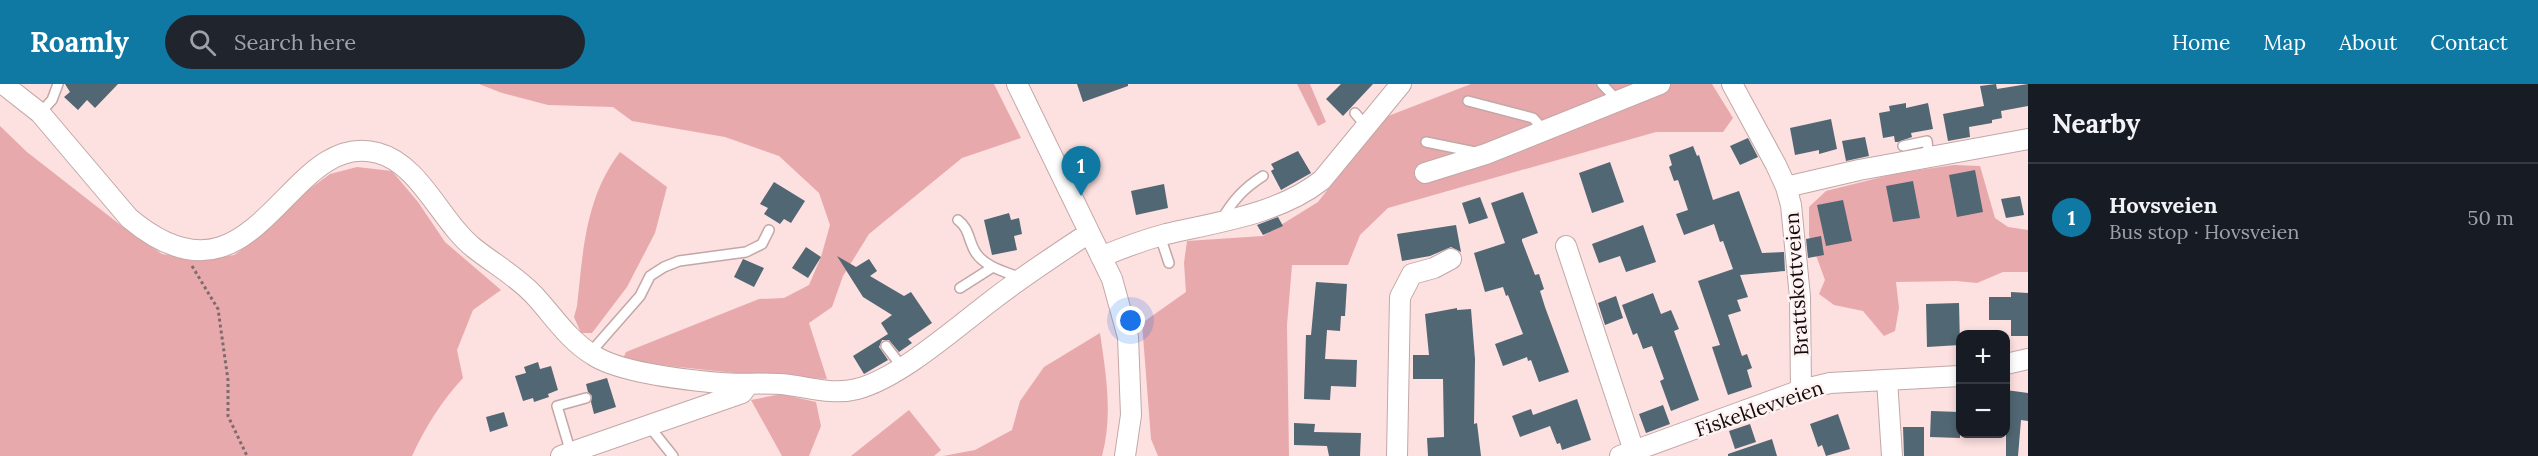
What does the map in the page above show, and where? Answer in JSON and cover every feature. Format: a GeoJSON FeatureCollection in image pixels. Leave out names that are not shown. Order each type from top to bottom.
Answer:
{"type":"FeatureCollection","features":[{"type":"Feature","properties":{"kind":"street"},"geometry":{"type":"LineString","coordinates":[[3,84],[40,113],[129,218],[162,241],[189,249],[216,249],[233,244],[277,208],[304,178],[342,153],[361,150],[395,159],[412,174],[456,232],[516,278],[534,295],[568,336],[590,354],[611,365],[700,381],[748,385],[789,385],[817,391],[848,391],[879,381],[902,368],[1021,278],[1089,233]]}},
{"type":"Feature","properties":{"kind":"street"},"geometry":{"type":"LineString","coordinates":[[1017,84],[1112,279],[1128,337],[1131,415],[1125,456]]}},
{"type":"Feature","properties":{"kind":"street"},"geometry":{"type":"LineString","coordinates":[[1101,257],[1135,243],[1219,223],[1270,206],[1312,188],[1322,180],[1360,119],[1401,84]]}},
{"type":"Feature","properties":{"kind":"street"},"geometry":{"type":"LineString","coordinates":[[1425,173],[1486,154],[1660,84]]}},
{"type":"Feature","properties":{"kind":"street","name":"Brattskottveien"},"geometry":{"type":"LineString","coordinates":[[1732,84],[1786,187],[1791,205],[1800,297],[1801,390]]}},
{"type":"Feature","properties":{"kind":"street"},"geometry":{"type":"LineString","coordinates":[[1786,187],[2028,139]]}},
{"type":"Feature","properties":{"kind":"street","name":"Fiskeklevveien"},"geometry":{"type":"LineString","coordinates":[[1566,246],[1627,453],[1801,390],[1830,383],[1956,376]]}},
{"type":"Feature","properties":{"kind":"street"},"geometry":{"type":"LineString","coordinates":[[1397,456],[1400,297],[1412,274],[1434,268],[1451,259]]}},
{"type":"Feature","properties":{"kind":"street"},"geometry":{"type":"LineString","coordinates":[[2010,363],[2028,359]]}},
{"type":"Feature","properties":{"kind":"street"},"geometry":{"type":"LineString","coordinates":[[1887,380],[1892,456]]}},
{"type":"Feature","properties":{"kind":"street"},"geometry":{"type":"LineString","coordinates":[[700,381],[705,393],[705,406]]}},
{"type":"Feature","properties":{"kind":"street"},"geometry":{"type":"LineString","coordinates":[[566,454],[742,393],[748,385]]}},
{"type":"Feature","properties":{"kind":"lane"},"geometry":{"type":"LineString","coordinates":[[40,113],[52,100],[58,84]]}},
{"type":"Feature","properties":{"kind":"lane"},"geometry":{"type":"LineString","coordinates":[[1602,84],[1617,100]]}},
{"type":"Feature","properties":{"kind":"lane"},"geometry":{"type":"LineString","coordinates":[[1468,101],[1533,118],[1545,131]]}},
{"type":"Feature","properties":{"kind":"lane"},"geometry":{"type":"LineString","coordinates":[[1903,146],[1927,141],[1929,157]]}},
{"type":"Feature","properties":{"kind":"lane"},"geometry":{"type":"LineString","coordinates":[[1426,142],[1486,154]]}},
{"type":"Feature","properties":{"kind":"lane"},"geometry":{"type":"LineString","coordinates":[[1219,223],[1230,204],[1244,188],[1263,176]]}},
{"type":"Feature","properties":{"kind":"lane"},"geometry":{"type":"LineString","coordinates":[[958,220],[966,226],[976,254],[993,267],[1021,278]]}},
{"type":"Feature","properties":{"kind":"lane"},"geometry":{"type":"LineString","coordinates":[[590,354],[640,296],[650,276],[679,261],[746,252],[762,243],[769,230]]}},
{"type":"Feature","properties":{"kind":"lane"},"geometry":{"type":"LineString","coordinates":[[1160,236],[1169,263]]}},
{"type":"Feature","properties":{"kind":"lane"},"geometry":{"type":"LineString","coordinates":[[960,288],[993,267]]}},
{"type":"Feature","properties":{"kind":"lane"},"geometry":{"type":"LineString","coordinates":[[886,346],[902,368]]}},
{"type":"Feature","properties":{"kind":"lane"},"geometry":{"type":"LineString","coordinates":[[566,454],[557,406],[586,398]]}},
{"type":"Feature","properties":{"kind":"lane"},"geometry":{"type":"LineString","coordinates":[[649,426],[673,456]]}},
{"type":"Feature","properties":{"kind":"path"},"geometry":{"type":"LineString","coordinates":[[189,249],[186,257],[218,309],[228,380],[228,416],[248,456]]}},
{"type":"Feature","properties":{"kind":"shaded area"},"geometry":{"type":"Polygon","coordinates":[[[479,84],[994,84],[1021,138],[962,158],[869,234],[843,276],[832,307],[809,323],[827,379],[763,376],[622,361],[626,352],[759,299],[784,298],[809,285],[821,257],[830,225],[819,193],[779,156],[725,137],[632,121],[613,107],[548,105],[502,93],[479,84]]]}},
{"type":"Feature","properties":{"kind":"shaded area"},"geometry":{"type":"Polygon","coordinates":[[[1297,84],[1310,84],[1326,122],[1318,126],[1297,84]]]}},
{"type":"Feature","properties":{"kind":"shaded area"},"geometry":{"type":"Polygon","coordinates":[[[1471,84],[1712,84],[1733,118],[1723,132],[1656,132],[1388,208],[1360,235],[1348,265],[1292,265],[1287,325],[1289,456],[1158,456],[1151,439],[1142,323],[1186,292],[1184,263],[1187,241],[1263,236],[1318,202],[1383,118],[1471,84]]]}},
{"type":"Feature","properties":{"kind":"shaded area"},"geometry":{"type":"Polygon","coordinates":[[[0,126],[27,152],[123,227],[162,254],[200,260],[234,255],[259,237],[304,193],[330,174],[357,167],[392,171],[418,202],[445,242],[501,290],[473,310],[457,350],[463,378],[434,415],[412,456],[0,456],[0,126]]]}},
{"type":"Feature","properties":{"kind":"shaded area"},"geometry":{"type":"Polygon","coordinates":[[[620,152],[667,187],[655,233],[627,287],[592,333],[581,333],[574,317],[588,226],[599,188],[620,152]]]}},
{"type":"Feature","properties":{"kind":"shaded area"},"geometry":{"type":"Polygon","coordinates":[[[1954,165],[1980,166],[1995,218],[2008,227],[2028,230],[2028,272],[2003,272],[1977,283],[1896,282],[1899,308],[1895,331],[1884,336],[1863,311],[1834,305],[1819,294],[1825,280],[1809,236],[1809,207],[1826,191],[1898,173],[1954,165]]]}},
{"type":"Feature","properties":{"kind":"shaded area"},"geometry":{"type":"Polygon","coordinates":[[[1100,333],[1108,410],[1102,456],[943,456],[975,450],[1012,430],[1020,401],[1044,367],[1100,333]]]}},
{"type":"Feature","properties":{"kind":"shaded area"},"geometry":{"type":"Polygon","coordinates":[[[781,394],[816,402],[821,426],[809,456],[782,456],[751,400],[781,394]]]}},
{"type":"Feature","properties":{"kind":"shaded area"},"geometry":{"type":"Polygon","coordinates":[[[909,410],[941,450],[934,456],[851,456],[909,410]]]}},
{"type":"Feature","properties":{"kind":"building"},"geometry":{"type":"Polygon","coordinates":[[[65,84],[118,84],[95,108],[87,100],[78,110],[64,97],[70,92],[65,84]]]}},
{"type":"Feature","properties":{"kind":"building"},"geometry":{"type":"Polygon","coordinates":[[[1077,84],[1128,84],[1128,86],[1083,102],[1077,84]]]}},
{"type":"Feature","properties":{"kind":"building"},"geometry":{"type":"Polygon","coordinates":[[[1341,84],[1373,84],[1343,116],[1326,99],[1341,84]]]}},
{"type":"Feature","properties":{"kind":"building"},"geometry":{"type":"Polygon","coordinates":[[[1996,84],[1997,89],[2028,84],[2028,106],[2001,111],[2002,118],[1992,120],[1992,123],[1969,127],[1970,137],[1948,141],[1943,114],[1984,106],[1980,86],[1996,84]]]}},
{"type":"Feature","properties":{"kind":"building"},"geometry":{"type":"Polygon","coordinates":[[[1906,103],[1906,108],[1928,103],[1933,129],[1911,133],[1912,137],[1898,142],[1895,142],[1894,136],[1883,138],[1879,113],[1890,111],[1889,106],[1906,103]]]}},
{"type":"Feature","properties":{"kind":"building"},"geometry":{"type":"Polygon","coordinates":[[[1831,119],[1837,149],[1819,154],[1819,150],[1795,155],[1790,128],[1831,119]]]}},
{"type":"Feature","properties":{"kind":"building"},"geometry":{"type":"Polygon","coordinates":[[[1865,137],[1869,156],[1846,161],[1842,141],[1865,137]]]}},
{"type":"Feature","properties":{"kind":"building"},"geometry":{"type":"Polygon","coordinates":[[[1748,138],[1758,157],[1740,165],[1730,146],[1748,138]]]}},
{"type":"Feature","properties":{"kind":"building"},"geometry":{"type":"Polygon","coordinates":[[[1693,146],[1697,156],[1699,155],[1713,200],[1739,191],[1762,253],[1784,252],[1785,271],[1740,275],[1748,297],[1737,300],[1741,311],[1728,315],[1742,356],[1747,354],[1752,368],[1747,370],[1752,387],[1728,395],[1712,347],[1720,345],[1698,281],[1733,269],[1714,224],[1684,235],[1676,214],[1688,210],[1678,180],[1674,181],[1669,167],[1672,165],[1669,155],[1693,146]]]}},
{"type":"Feature","properties":{"kind":"building"},"geometry":{"type":"Polygon","coordinates":[[[1298,151],[1311,173],[1281,190],[1271,171],[1274,169],[1271,164],[1298,151]]]}},
{"type":"Feature","properties":{"kind":"building"},"geometry":{"type":"Polygon","coordinates":[[[1610,162],[1624,202],[1592,213],[1579,173],[1610,162]]]}},
{"type":"Feature","properties":{"kind":"building"},"geometry":{"type":"Polygon","coordinates":[[[1975,170],[1983,212],[1957,217],[1949,175],[1975,170]]]}},
{"type":"Feature","properties":{"kind":"building"},"geometry":{"type":"Polygon","coordinates":[[[1913,181],[1920,218],[1893,222],[1886,186],[1913,181]]]}},
{"type":"Feature","properties":{"kind":"building"},"geometry":{"type":"Polygon","coordinates":[[[774,182],[805,201],[791,223],[784,219],[780,224],[764,214],[768,208],[760,204],[774,182]]]}},
{"type":"Feature","properties":{"kind":"building"},"geometry":{"type":"Polygon","coordinates":[[[1164,184],[1168,208],[1136,215],[1131,191],[1164,184]]]}},
{"type":"Feature","properties":{"kind":"building"},"geometry":{"type":"Polygon","coordinates":[[[1523,192],[1538,233],[1522,241],[1535,275],[1539,274],[1544,289],[1540,291],[1569,372],[1539,382],[1531,360],[1528,361],[1527,357],[1503,366],[1495,344],[1523,334],[1503,287],[1485,292],[1474,253],[1505,243],[1491,203],[1523,192]]]}},
{"type":"Feature","properties":{"kind":"building"},"geometry":{"type":"Polygon","coordinates":[[[2020,196],[2024,215],[2006,218],[2001,199],[2020,196]]]}},
{"type":"Feature","properties":{"kind":"building"},"geometry":{"type":"Polygon","coordinates":[[[1480,197],[1488,218],[1469,224],[1462,203],[1480,197]]]}},
{"type":"Feature","properties":{"kind":"building"},"geometry":{"type":"Polygon","coordinates":[[[1843,200],[1852,241],[1826,246],[1817,205],[1843,200]]]}},
{"type":"Feature","properties":{"kind":"building"},"geometry":{"type":"Polygon","coordinates":[[[1009,213],[1011,220],[1019,218],[1022,234],[1014,236],[1017,250],[992,255],[984,220],[1009,213]]]}},
{"type":"Feature","properties":{"kind":"building"},"geometry":{"type":"Polygon","coordinates":[[[1278,217],[1283,226],[1263,235],[1257,225],[1278,217]]]}},
{"type":"Feature","properties":{"kind":"building"},"geometry":{"type":"Polygon","coordinates":[[[1456,225],[1461,252],[1451,247],[1430,256],[1402,261],[1397,234],[1456,225]]]}},
{"type":"Feature","properties":{"kind":"building"},"geometry":{"type":"Polygon","coordinates":[[[1643,225],[1656,262],[1626,272],[1620,256],[1599,263],[1592,244],[1643,225]]]}},
{"type":"Feature","properties":{"kind":"building"},"geometry":{"type":"Polygon","coordinates":[[[1821,236],[1824,255],[1808,258],[1806,239],[1821,236]]]}},
{"type":"Feature","properties":{"kind":"building"},"geometry":{"type":"Polygon","coordinates":[[[806,247],[821,257],[808,278],[792,268],[806,247]]]}},
{"type":"Feature","properties":{"kind":"building"},"geometry":{"type":"Polygon","coordinates":[[[837,256],[856,267],[869,259],[877,271],[870,276],[904,296],[911,292],[932,323],[908,339],[912,343],[899,352],[889,340],[882,340],[879,347],[888,360],[864,374],[853,356],[888,334],[881,323],[892,315],[863,297],[837,256]]]}},
{"type":"Feature","properties":{"kind":"building"},"geometry":{"type":"Polygon","coordinates":[[[743,259],[764,268],[754,287],[734,277],[743,259]]]}},
{"type":"Feature","properties":{"kind":"building"},"geometry":{"type":"Polygon","coordinates":[[[1316,282],[1347,284],[1345,316],[1341,316],[1340,331],[1327,330],[1325,359],[1357,360],[1356,387],[1331,386],[1330,400],[1304,399],[1306,335],[1311,335],[1316,282]]]}},
{"type":"Feature","properties":{"kind":"building"},"geometry":{"type":"Polygon","coordinates":[[[2011,292],[2028,293],[2028,336],[2011,336],[2011,320],[1989,320],[1989,297],[2011,297],[2011,292]]]}},
{"type":"Feature","properties":{"kind":"building"},"geometry":{"type":"Polygon","coordinates":[[[1653,293],[1661,314],[1671,310],[1679,329],[1674,331],[1699,400],[1671,411],[1660,381],[1664,379],[1652,346],[1643,349],[1637,333],[1633,335],[1622,305],[1653,293]]]}},
{"type":"Feature","properties":{"kind":"building"},"geometry":{"type":"Polygon","coordinates":[[[1616,296],[1623,318],[1605,325],[1598,303],[1616,296]]]}},
{"type":"Feature","properties":{"kind":"building"},"geometry":{"type":"Polygon","coordinates":[[[1959,303],[1960,330],[1956,330],[1956,345],[1927,347],[1926,304],[1959,303]]]}},
{"type":"Feature","properties":{"kind":"building"},"geometry":{"type":"Polygon","coordinates":[[[1457,308],[1457,310],[1471,309],[1475,359],[1474,424],[1477,423],[1481,456],[1428,456],[1427,438],[1444,437],[1443,379],[1413,379],[1413,355],[1429,355],[1425,314],[1457,308]]]}},
{"type":"Feature","properties":{"kind":"building"},"geometry":{"type":"Polygon","coordinates":[[[538,362],[540,369],[551,366],[558,390],[548,394],[549,397],[534,402],[533,398],[523,401],[515,376],[526,373],[524,367],[538,362]]]}},
{"type":"Feature","properties":{"kind":"building"},"geometry":{"type":"Polygon","coordinates":[[[607,378],[616,407],[594,414],[592,396],[586,384],[607,378]]]}},
{"type":"Feature","properties":{"kind":"building"},"geometry":{"type":"Polygon","coordinates":[[[2010,391],[2028,393],[2028,421],[2021,420],[2018,456],[2006,456],[2006,438],[2010,438],[2010,391]]]}},
{"type":"Feature","properties":{"kind":"building"},"geometry":{"type":"Polygon","coordinates":[[[1577,399],[1591,440],[1562,450],[1550,426],[1520,437],[1512,416],[1531,409],[1533,415],[1577,399]]]}},
{"type":"Feature","properties":{"kind":"building"},"geometry":{"type":"Polygon","coordinates":[[[1663,405],[1670,424],[1646,433],[1639,414],[1663,405]]]}},
{"type":"Feature","properties":{"kind":"building"},"geometry":{"type":"Polygon","coordinates":[[[1931,411],[1956,412],[1956,438],[1930,437],[1931,411]]]}},
{"type":"Feature","properties":{"kind":"building"},"geometry":{"type":"Polygon","coordinates":[[[504,412],[508,426],[490,432],[486,417],[504,412]]]}},
{"type":"Feature","properties":{"kind":"building"},"geometry":{"type":"Polygon","coordinates":[[[1838,414],[1850,449],[1826,456],[1822,445],[1818,447],[1810,424],[1838,414]]]}},
{"type":"Feature","properties":{"kind":"building"},"geometry":{"type":"Polygon","coordinates":[[[1294,423],[1315,424],[1314,432],[1361,433],[1360,456],[1329,456],[1327,446],[1294,445],[1294,423]]]}},
{"type":"Feature","properties":{"kind":"building"},"geometry":{"type":"Polygon","coordinates":[[[1750,424],[1756,442],[1735,449],[1729,431],[1750,424]]]}},
{"type":"Feature","properties":{"kind":"building"},"geometry":{"type":"Polygon","coordinates":[[[1903,427],[1924,427],[1924,456],[1904,456],[1903,427]]]}},
{"type":"Feature","properties":{"kind":"building"},"geometry":{"type":"Polygon","coordinates":[[[1772,439],[1777,456],[1728,456],[1728,454],[1772,439]]]}},
{"type":"Feature","properties":{"kind":"place","name":"Hovsveien"},"geometry":{"type":"Point","coordinates":[1081,196]}}]}
